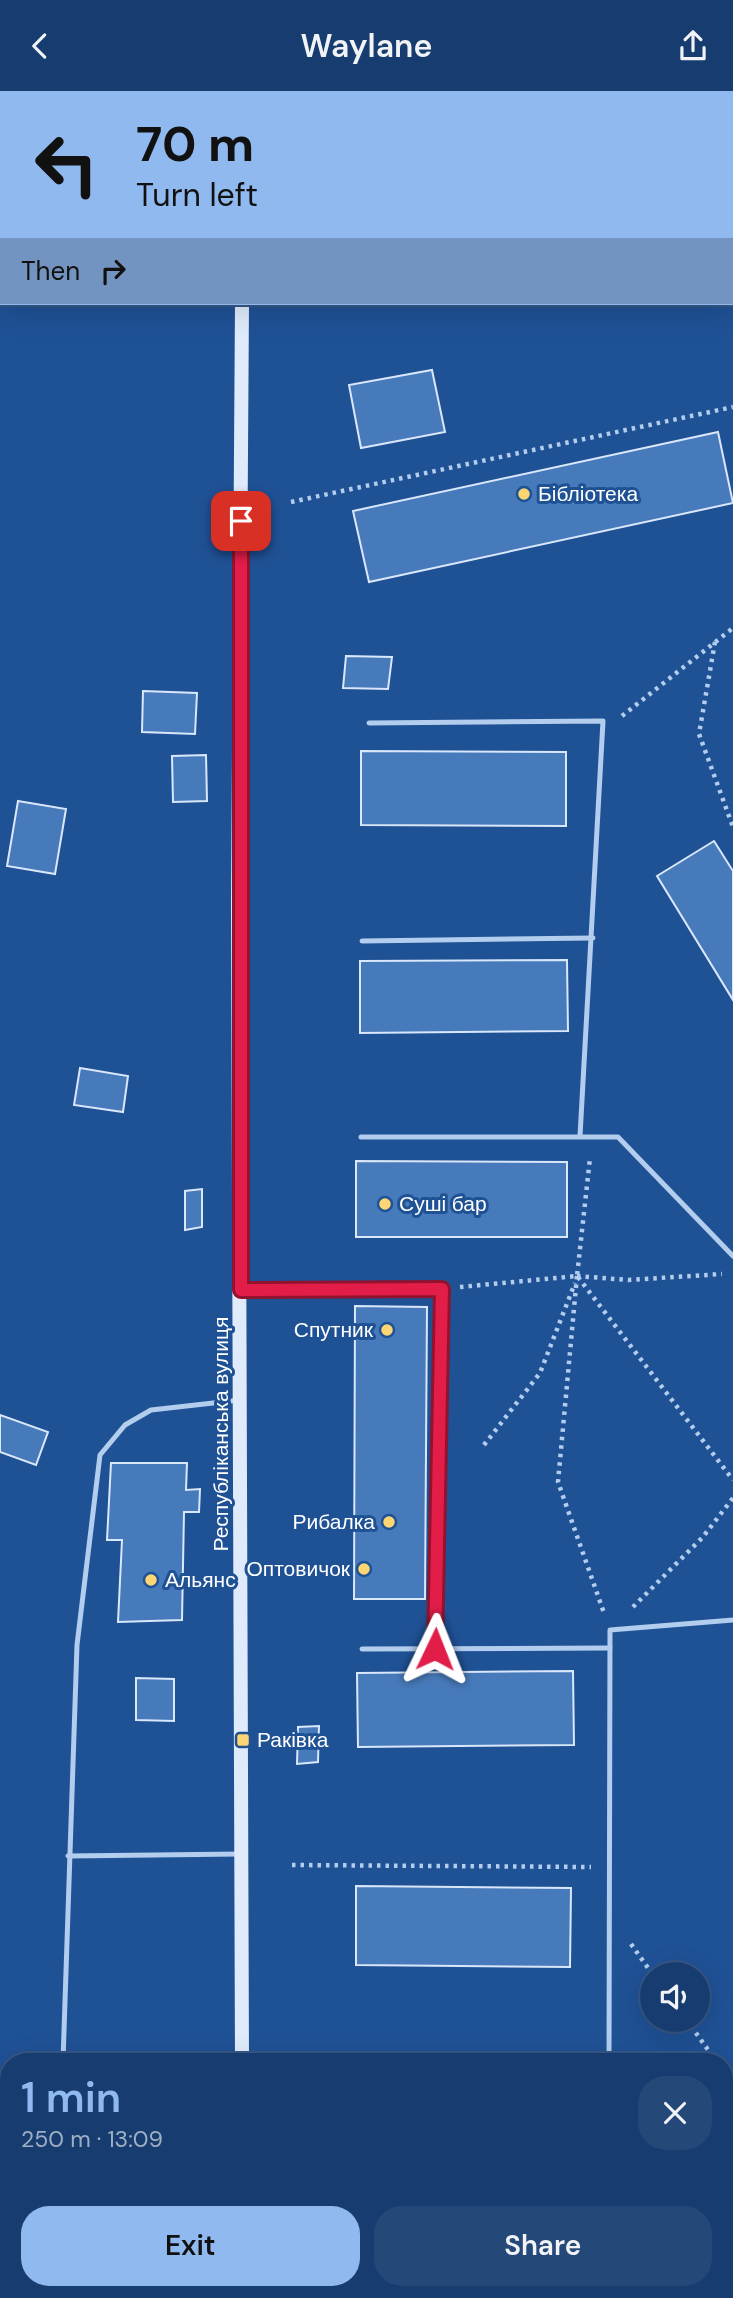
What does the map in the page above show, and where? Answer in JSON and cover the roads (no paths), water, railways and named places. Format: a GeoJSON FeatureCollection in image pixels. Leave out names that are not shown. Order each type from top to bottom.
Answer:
{"type":"FeatureCollection","features":[{"type":"Feature","properties":{"kind":"main road","name":"Республіканська вулиця"},"geometry":{"type":"LineString","coordinates":[[242,305],[238,888],[242,1400],[242,2053]]}},
{"type":"Feature","properties":{"kind":"lane"},"geometry":{"type":"LineString","coordinates":[[369,723],[603,721],[580,1136]]}},
{"type":"Feature","properties":{"kind":"lane"},"geometry":{"type":"LineString","coordinates":[[362,941],[593,938]]}},
{"type":"Feature","properties":{"kind":"lane"},"geometry":{"type":"LineString","coordinates":[[362,1137],[618,1137],[733,1255]]}},
{"type":"Feature","properties":{"kind":"lane"},"geometry":{"type":"LineString","coordinates":[[241,1290],[442,1289],[435,1649]]}},
{"type":"Feature","properties":{"kind":"lane"},"geometry":{"type":"LineString","coordinates":[[63,2053],[77,1646],[100,1455],[125,1425],[151,1410],[242,1400]]}},
{"type":"Feature","properties":{"kind":"lane"},"geometry":{"type":"LineString","coordinates":[[609,2053],[610,1630],[733,1620]]}},
{"type":"Feature","properties":{"kind":"lane"},"geometry":{"type":"LineString","coordinates":[[362,1649],[610,1648]]}},
{"type":"Feature","properties":{"kind":"lane"},"geometry":{"type":"LineString","coordinates":[[68,1856],[243,1854]]}},
{"type":"Feature","properties":{"kind":"place","name":"Бібліотека"},"geometry":{"type":"Point","coordinates":[524,494]}},
{"type":"Feature","properties":{"kind":"place","name":"Суші бар"},"geometry":{"type":"Point","coordinates":[385,1204]}},
{"type":"Feature","properties":{"kind":"place","name":"Спутник"},"geometry":{"type":"Point","coordinates":[387,1330]}},
{"type":"Feature","properties":{"kind":"place","name":"Рибалка"},"geometry":{"type":"Point","coordinates":[389,1522]}},
{"type":"Feature","properties":{"kind":"place","name":"Оптовичок"},"geometry":{"type":"Point","coordinates":[364,1569]}},
{"type":"Feature","properties":{"kind":"place","name":"Альянс"},"geometry":{"type":"Point","coordinates":[151,1580]}},
{"type":"Feature","properties":{"kind":"place","name":"Раківка"},"geometry":{"type":"Point","coordinates":[243,1740]}}]}
